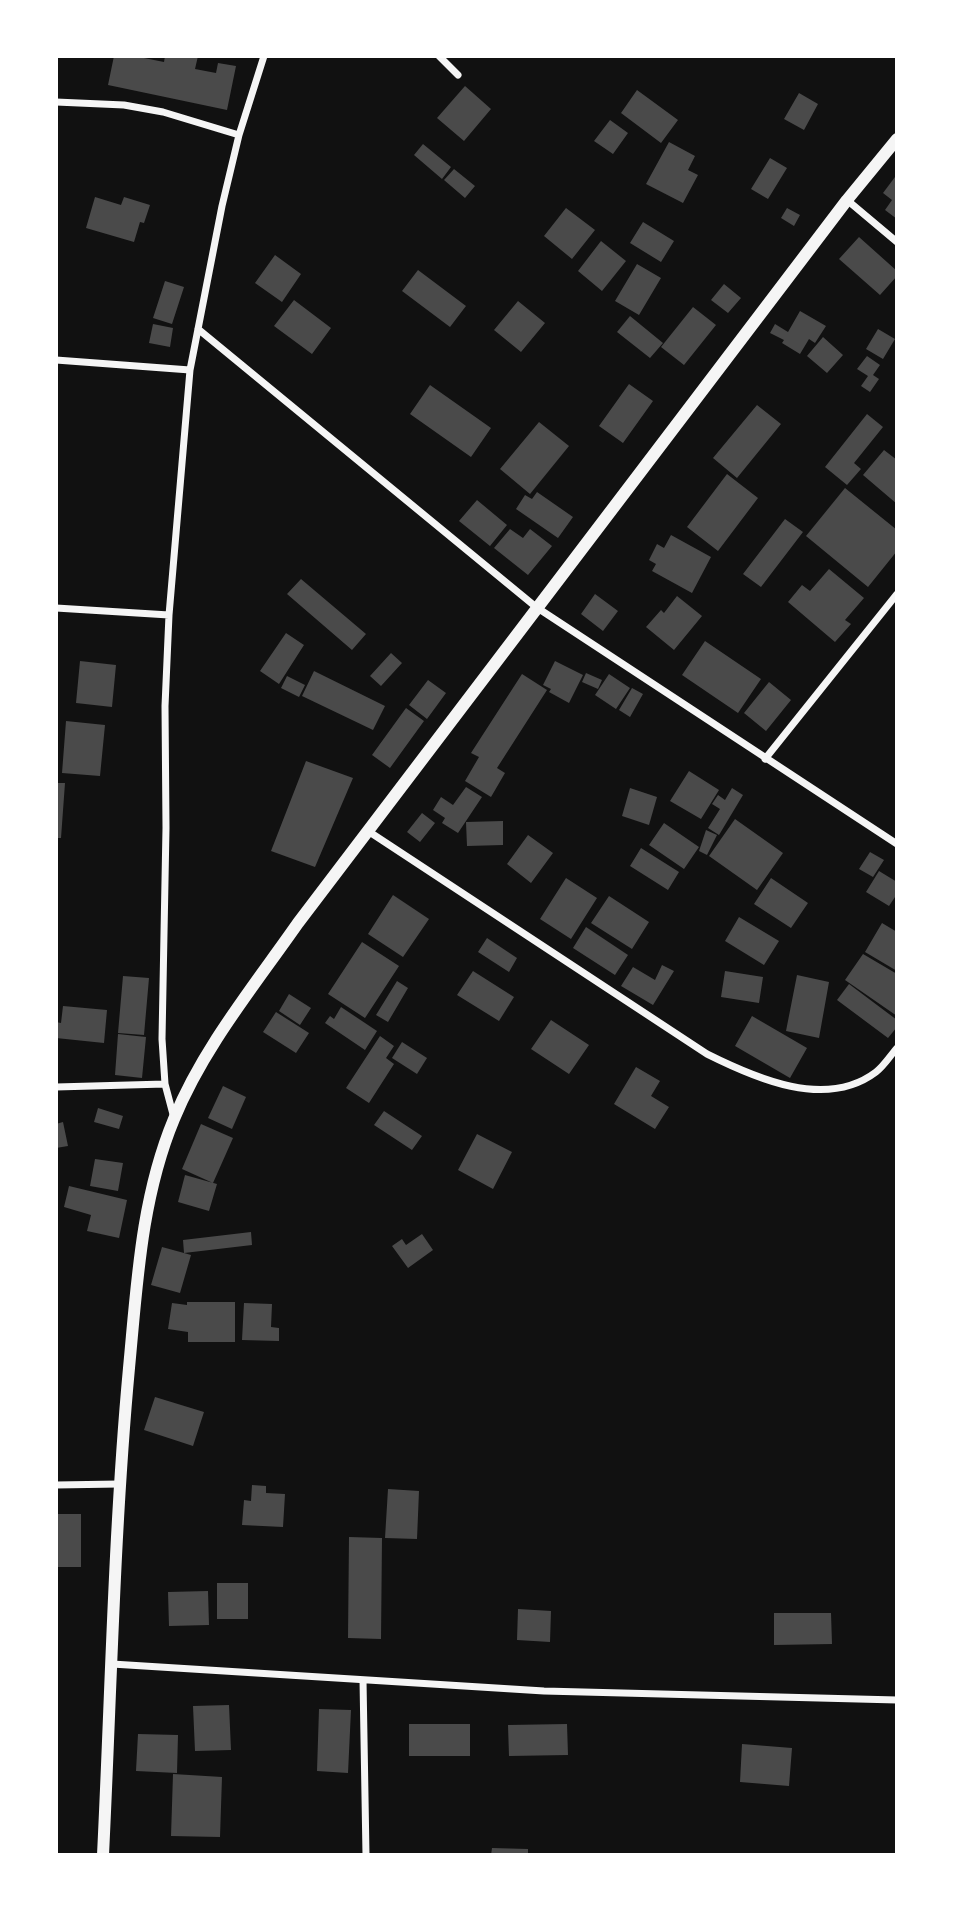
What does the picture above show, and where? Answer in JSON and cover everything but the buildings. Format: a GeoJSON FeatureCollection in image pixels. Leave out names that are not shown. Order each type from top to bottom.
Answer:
{"type":"FeatureCollection","features":[{"type":"Feature","properties":{"kind":"street"},"geometry":{"type":"LineString","coordinates":[[174,1119],[165,1084],[161,1001],[166,828],[165,706],[169,615],[190,370],[222,206],[239,135],[264,56]]}},
{"type":"Feature","properties":{"kind":"street"},"geometry":{"type":"LineString","coordinates":[[439,56],[458,75]]}},
{"type":"Feature","properties":{"kind":"street"},"geometry":{"type":"LineString","coordinates":[[56,102],[124,105],[163,112],[239,135]]}},
{"type":"Feature","properties":{"kind":"street"},"geometry":{"type":"LineString","coordinates":[[103,1855],[119,1484],[140,1250],[154,1177],[174,1119],[212,1045],[298,923],[536,607],[847,200],[897,139]]}},
{"type":"Feature","properties":{"kind":"street"},"geometry":{"type":"LineString","coordinates":[[847,200],[897,242]]}},
{"type":"Feature","properties":{"kind":"street"},"geometry":{"type":"LineString","coordinates":[[198,329],[536,607],[897,844]]}},
{"type":"Feature","properties":{"kind":"street"},"geometry":{"type":"LineString","coordinates":[[56,360],[190,370]]}},
{"type":"Feature","properties":{"kind":"street"},"geometry":{"type":"LineString","coordinates":[[765,758],[897,594]]}},
{"type":"Feature","properties":{"kind":"street"},"geometry":{"type":"LineString","coordinates":[[56,608],[169,615]]}},
{"type":"Feature","properties":{"kind":"street"},"geometry":{"type":"LineString","coordinates":[[368,831],[707,1054],[740,1070],[782,1086],[822,1089],[858,1083],[877,1072],[897,1048]]}},
{"type":"Feature","properties":{"kind":"street"},"geometry":{"type":"LineString","coordinates":[[56,1087],[165,1084]]}},
{"type":"Feature","properties":{"kind":"street"},"geometry":{"type":"LineString","coordinates":[[56,1485],[119,1484]]}},
{"type":"Feature","properties":{"kind":"street"},"geometry":{"type":"LineString","coordinates":[[112,1664],[544,1692],[897,1700]]}},
{"type":"Feature","properties":{"kind":"street"},"geometry":{"type":"LineString","coordinates":[[363,1680],[366,1855]]}}]}
